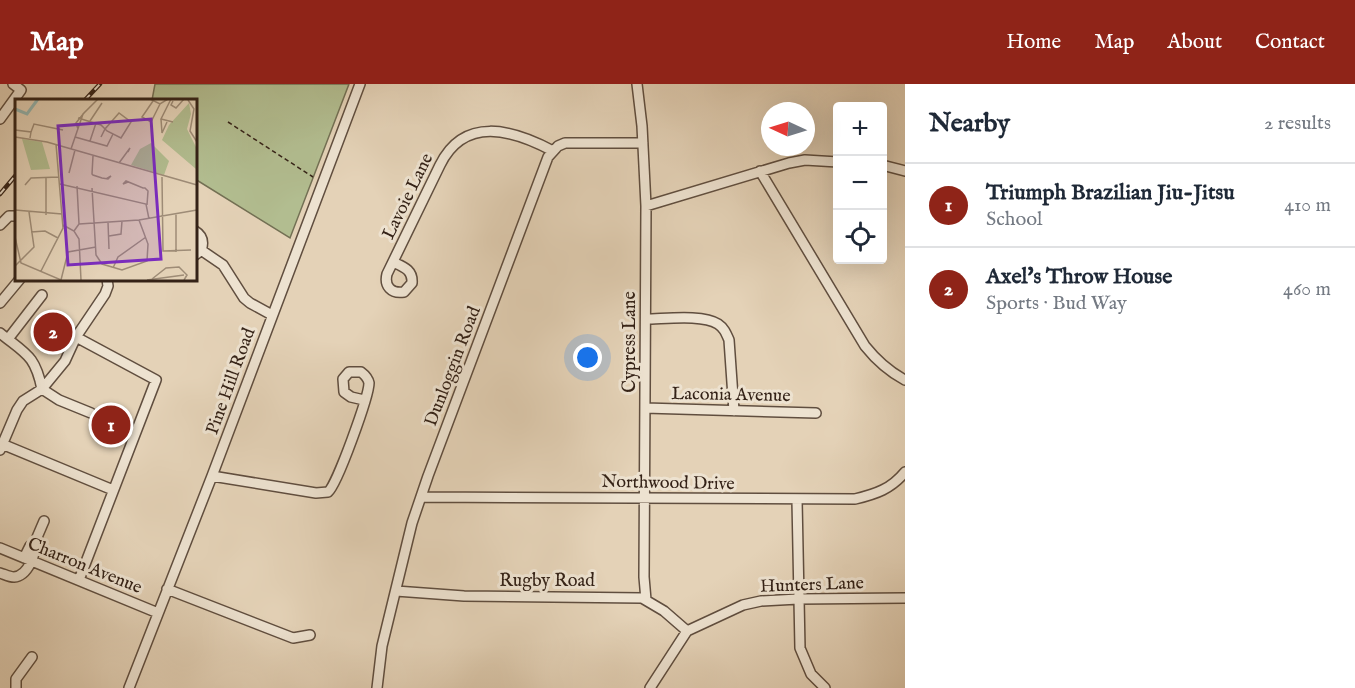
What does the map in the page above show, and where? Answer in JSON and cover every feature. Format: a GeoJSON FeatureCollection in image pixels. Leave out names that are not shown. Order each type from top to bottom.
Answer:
{"type":"FeatureCollection","features":[{"type":"Feature","properties":{"kind":"street"},"geometry":{"type":"LineString","coordinates":[[0,119],[21,90],[13,84]]}},
{"type":"Feature","properties":{"kind":"street","name":"Pine Hill Road"},"geometry":{"type":"LineString","coordinates":[[129,688],[360,84]]}},
{"type":"Feature","properties":{"kind":"street","name":"Cypress Lane"},"geometry":{"type":"LineString","coordinates":[[637,84],[646,206],[644,497],[646,600]]}},
{"type":"Feature","properties":{"kind":"street","name":"Lavoie Lane"},"geometry":{"type":"LineString","coordinates":[[393,262],[443,159],[448,151],[462,139],[477,132],[493,131],[529,139],[552,151]]}},
{"type":"Feature","properties":{"kind":"street"},"geometry":{"type":"LineString","coordinates":[[552,151],[566,143],[643,143]]}},
{"type":"Feature","properties":{"kind":"street","name":"Dunloggin Road"},"geometry":{"type":"LineString","coordinates":[[377,688],[382,646],[412,523],[545,164],[552,151]]}},
{"type":"Feature","properties":{"kind":"street"},"geometry":{"type":"LineString","coordinates":[[646,206],[760,171],[805,160],[833,162]]}},
{"type":"Feature","properties":{"kind":"street"},"geometry":{"type":"LineString","coordinates":[[887,166],[905,171]]}},
{"type":"Feature","properties":{"kind":"street"},"geometry":{"type":"LineString","coordinates":[[760,171],[865,346],[889,372],[905,380]]}},
{"type":"Feature","properties":{"kind":"street"},"geometry":{"type":"LineString","coordinates":[[0,225],[9,216],[15,216]]}},
{"type":"Feature","properties":{"kind":"street"},"geometry":{"type":"LineString","coordinates":[[196,232],[202,238],[198,252],[223,265],[244,298],[272,315]]}},
{"type":"Feature","properties":{"kind":"street"},"geometry":{"type":"LineString","coordinates":[[0,303],[19,280]]}},
{"type":"Feature","properties":{"kind":"street"},"geometry":{"type":"LineString","coordinates":[[107,280],[105,294],[76,337],[64,361],[42,389],[23,401],[4,427],[1,447],[114,490]]}},
{"type":"Feature","properties":{"kind":"street"},"geometry":{"type":"LineString","coordinates":[[42,295],[4,336],[33,361],[38,369],[42,389],[59,400],[91,413]]}},
{"type":"Feature","properties":{"kind":"street"},"geometry":{"type":"LineString","coordinates":[[646,319],[699,318],[711,321],[724,330],[729,340],[734,411]]}},
{"type":"Feature","properties":{"kind":"street"},"geometry":{"type":"LineString","coordinates":[[76,337],[156,380],[79,580]]}},
{"type":"Feature","properties":{"kind":"street"},"geometry":{"type":"LineString","coordinates":[[212,476],[316,493],[328,492],[335,482],[364,400]]}},
{"type":"Feature","properties":{"kind":"street","name":"Laconia Avenue"},"geometry":{"type":"LineString","coordinates":[[645,408],[816,412]]}},
{"type":"Feature","properties":{"kind":"street","name":"Northwood Drive"},"geometry":{"type":"LineString","coordinates":[[421,497],[855,499],[874,495],[897,482],[905,472]]}},
{"type":"Feature","properties":{"kind":"street"},"geometry":{"type":"LineString","coordinates":[[797,500],[800,648],[811,674],[825,688]]}},
{"type":"Feature","properties":{"kind":"street"},"geometry":{"type":"LineString","coordinates":[[0,573],[12,578],[21,575],[28,560],[30,546],[35,542],[44,521]]}},
{"type":"Feature","properties":{"kind":"street","name":"Charron Avenue"},"geometry":{"type":"LineString","coordinates":[[0,548],[158,613]]}},
{"type":"Feature","properties":{"kind":"street"},"geometry":{"type":"LineString","coordinates":[[168,590],[293,638],[310,635]]}},
{"type":"Feature","properties":{"kind":"street","name":"Rugby Road"},"geometry":{"type":"LineString","coordinates":[[396,591],[464,596],[628,597],[646,600],[664,611],[687,631]]}},
{"type":"Feature","properties":{"kind":"street","name":"Hunters Lane"},"geometry":{"type":"LineString","coordinates":[[687,631],[743,605],[761,601],[798,598],[905,598]]}},
{"type":"Feature","properties":{"kind":"street"},"geometry":{"type":"LineString","coordinates":[[650,688],[687,631]]}},
{"type":"Feature","properties":{"kind":"street"},"geometry":{"type":"LineString","coordinates":[[16,688],[16,679],[27,670],[32,657]]}},
{"type":"Feature","properties":{"kind":"path"},"geometry":{"type":"LineString","coordinates":[[228,122],[314,177]]}},
{"type":"Feature","properties":{"kind":"green space"},"geometry":{"type":"Polygon","coordinates":[[[155,84],[349,84],[290,238],[196,180],[196,99],[152,99],[155,84]]]}},
{"type":"Feature","properties":{"kind":"railway"},"geometry":{"type":"LineString","coordinates":[[86,99],[100,84]]}},
{"type":"Feature","properties":{"kind":"railway"},"geometry":{"type":"LineString","coordinates":[[0,194],[15,176]]}},
{"type":"Feature","properties":{"kind":"place","name":"Axel's Throw House"},"geometry":{"type":"Point","coordinates":[53,332]}},
{"type":"Feature","properties":{"kind":"place","name":"Triumph Brazilian Jiu-Jitsu"},"geometry":{"type":"Point","coordinates":[111,425]}}]}
